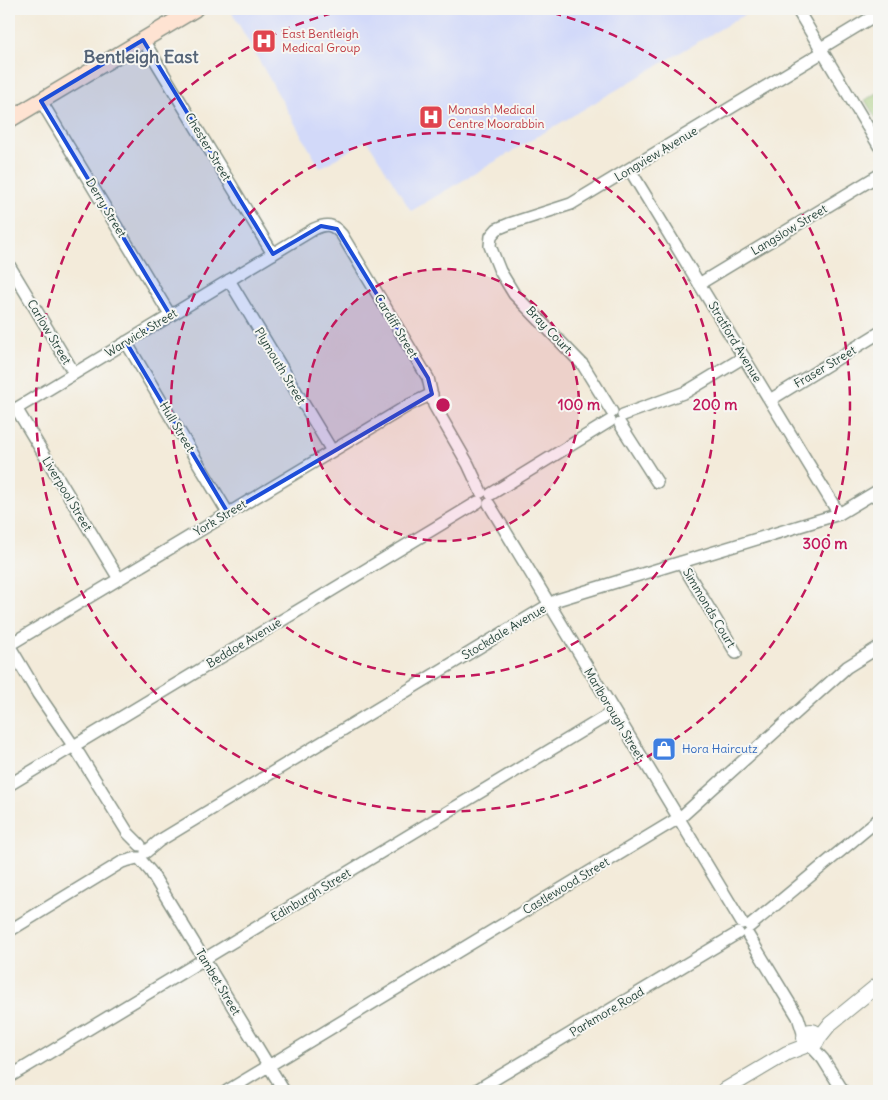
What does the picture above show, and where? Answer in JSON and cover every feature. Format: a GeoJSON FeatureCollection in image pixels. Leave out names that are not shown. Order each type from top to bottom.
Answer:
{"type":"FeatureCollection","features":[{"type":"Feature","properties":{"kind":"main road"},"geometry":{"type":"LineString","coordinates":[[9,120],[196,9]]}},
{"type":"Feature","properties":{"kind":"street"},"geometry":{"type":"LineString","coordinates":[[797,9],[879,146]]}},
{"type":"Feature","properties":{"kind":"street","name":"Longview Avenue"},"geometry":{"type":"LineString","coordinates":[[490,246],[491,236],[498,230],[571,204],[630,170],[879,13]]}},
{"type":"Feature","properties":{"kind":"street","name":"Chester Street"},"geometry":{"type":"LineString","coordinates":[[143,40],[273,254]]}},
{"type":"Feature","properties":{"kind":"street","name":"Derry Street"},"geometry":{"type":"LineString","coordinates":[[41,101],[170,315]]}},
{"type":"Feature","properties":{"kind":"street","name":"Stratford Avenue"},"geometry":{"type":"LineString","coordinates":[[630,170],[839,514]]}},
{"type":"Feature","properties":{"kind":"street","name":"Langslow Street"},"geometry":{"type":"LineString","coordinates":[[699,284],[879,175]]}},
{"type":"Feature","properties":{"kind":"street","name":"Cardiff Street"},"geometry":{"type":"LineString","coordinates":[[273,254],[320,226],[328,224],[337,229],[428,378],[434,405],[485,498]]}},
{"type":"Feature","properties":{"kind":"street","name":"Bray Court"},"geometry":{"type":"LineString","coordinates":[[490,246],[500,271],[514,294],[583,365],[657,482]]}},
{"type":"Feature","properties":{"kind":"street","name":"Warwick Street"},"geometry":{"type":"LineString","coordinates":[[12,411],[273,254]]}},
{"type":"Feature","properties":{"kind":"street","name":"Carlow Street"},"geometry":{"type":"LineString","coordinates":[[9,265],[74,373]]}},
{"type":"Feature","properties":{"kind":"street","name":"Plymouth Street"},"geometry":{"type":"LineString","coordinates":[[229,280],[332,451]]}},
{"type":"Feature","properties":{"kind":"street","name":"Fraser Street"},"geometry":{"type":"LineString","coordinates":[[770,400],[879,333]]}},
{"type":"Feature","properties":{"kind":"street","name":"Hull Street"},"geometry":{"type":"LineString","coordinates":[[126,342],[228,513]]}},
{"type":"Feature","properties":{"kind":"street","name":"Beddoe Avenue"},"geometry":{"type":"LineString","coordinates":[[9,785],[616,418],[686,392],[744,357]]}},
{"type":"Feature","properties":{"kind":"street","name":"York Street"},"geometry":{"type":"LineString","coordinates":[[9,645],[409,405],[432,394]]}},
{"type":"Feature","properties":{"kind":"street","name":"Liverpool Street"},"geometry":{"type":"LineString","coordinates":[[12,411],[119,579]]}},
{"type":"Feature","properties":{"kind":"street","name":"Stockdale Avenue"},"geometry":{"type":"LineString","coordinates":[[9,931],[549,605],[570,596],[839,514],[879,490]]}},
{"type":"Feature","properties":{"kind":"street","name":"Marlborough Street"},"geometry":{"type":"LineString","coordinates":[[485,498],[843,1091]]}},
{"type":"Feature","properties":{"kind":"street","name":"Simmonds Court"},"geometry":{"type":"LineString","coordinates":[[681,562],[736,653]]}},
{"type":"Feature","properties":{"kind":"street","name":"Tambet Street"},"geometry":{"type":"LineString","coordinates":[[9,645],[38,694],[74,746],[140,852],[284,1091]]}},
{"type":"Feature","properties":{"kind":"street","name":"Castlewood Street"},"geometry":{"type":"LineString","coordinates":[[226,1091],[678,819],[691,810],[847,667],[879,647]]}},
{"type":"Feature","properties":{"kind":"street","name":"Edinburgh Street"},"geometry":{"type":"LineString","coordinates":[[9,1076],[613,712]]}},
{"type":"Feature","properties":{"kind":"street","name":"Parkmore Road"},"geometry":{"type":"LineString","coordinates":[[475,1091],[745,929],[879,819]]}},
{"type":"Feature","properties":{"kind":"street"},"geometry":{"type":"LineString","coordinates":[[723,1091],[811,1038],[879,984]]}},
{"type":"Feature","properties":{"kind":"highlighted area"},"geometry":{"type":"Polygon","coordinates":[[[143,40],[273,254],[321,226],[337,229],[428,378],[432,394],[228,513],[126,342],[170,315],[41,101],[143,40]]]}},
{"type":"Feature","properties":{"kind":"shaded area","name":"Monash Medical Centre Moorabbin"},"geometry":{"type":"Polygon","coordinates":[[[230,9],[754,9],[411,211],[367,140],[320,168],[230,9]]]}},
{"type":"Feature","properties":{"kind":"green space"},"geometry":{"type":"Polygon","coordinates":[[[879,92],[879,124],[865,100],[879,92]]]}},
{"type":"Feature","properties":{"kind":"place","name":"East Bentleigh Medical Group"},"geometry":{"type":"Point","coordinates":[264,41]}},
{"type":"Feature","properties":{"kind":"place","name":"Monash Medical Centre Moorabbin"},"geometry":{"type":"Point","coordinates":[431,117]}},
{"type":"Feature","properties":{"kind":"place","name":"Hora Haircutz"},"geometry":{"type":"Point","coordinates":[664,749]}},
{"type":"Feature","properties":{"kind":"district","name":"Bentleigh East"},"geometry":{"type":"Point","coordinates":[141,57]}}]}
